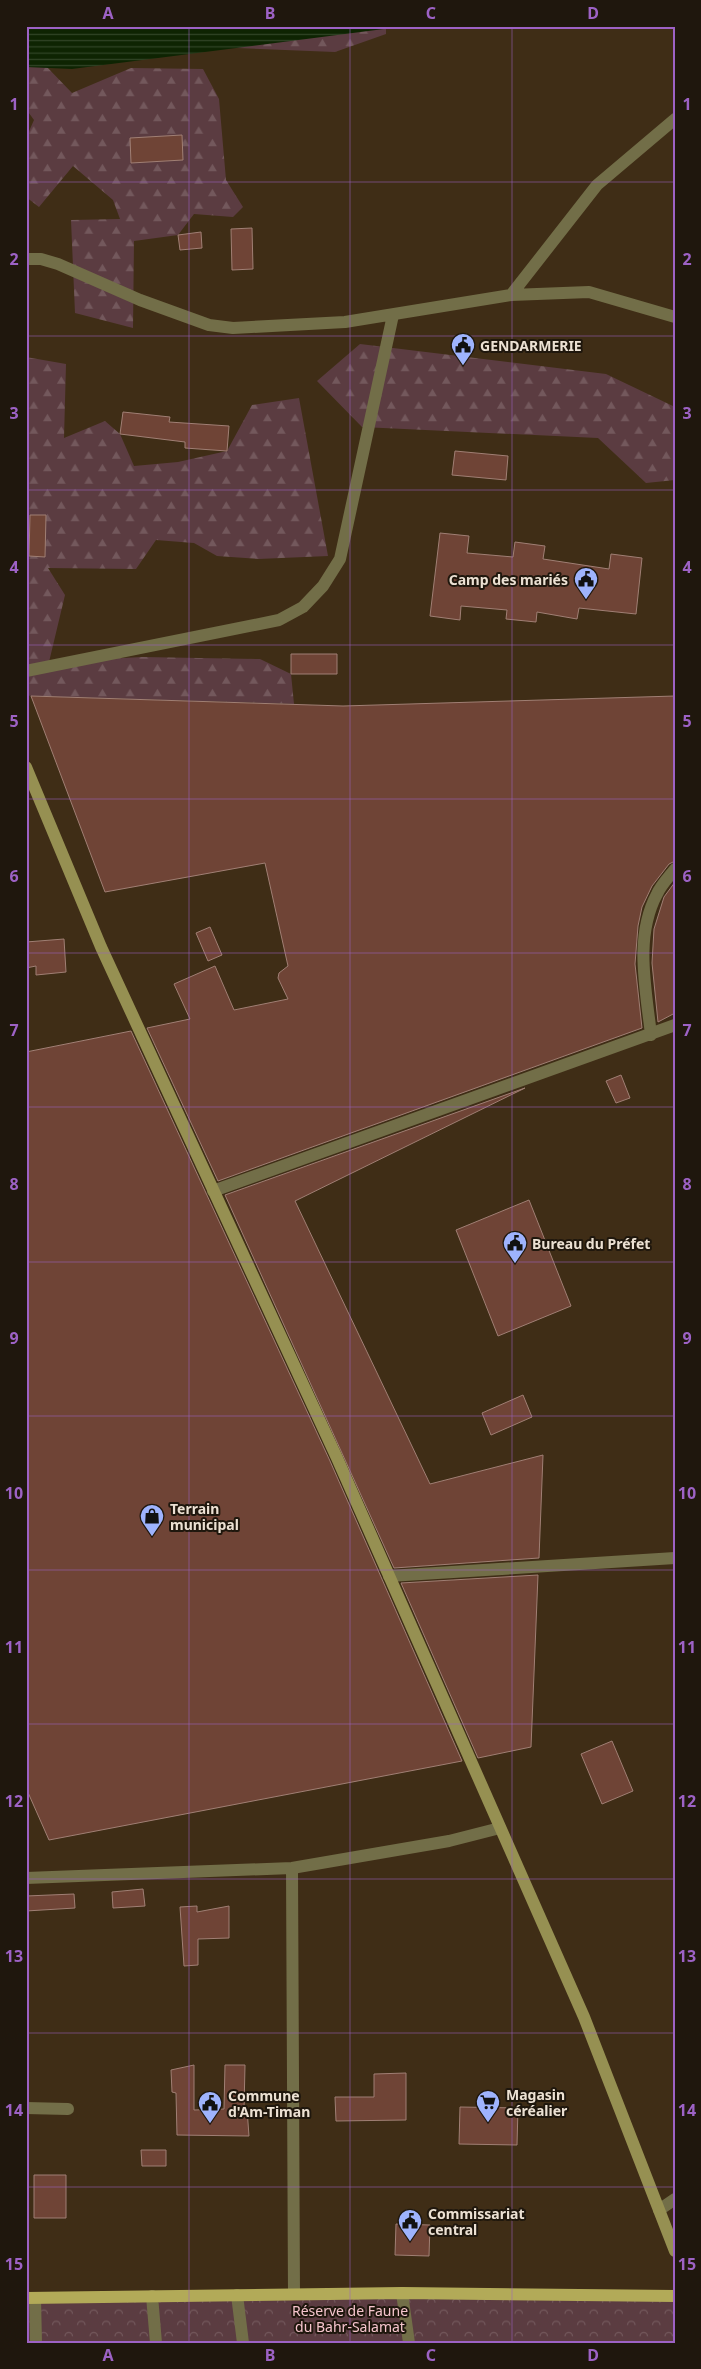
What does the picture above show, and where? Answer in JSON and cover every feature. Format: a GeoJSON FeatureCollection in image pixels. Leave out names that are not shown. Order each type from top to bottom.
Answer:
{"type":"FeatureCollection","features":[{"type":"Feature","properties":{"kind":"main road"},"geometry":{"type":"LineString","coordinates":[[26,767],[101,947],[389,1576],[584,2017],[675,2251]]}},
{"type":"Feature","properties":{"kind":"main road"},"geometry":{"type":"LineString","coordinates":[[31,2298],[402,2293],[675,2296]]}},
{"type":"Feature","properties":{"kind":"street"},"geometry":{"type":"LineString","coordinates":[[511,296],[597,185],[675,120]]}},
{"type":"Feature","properties":{"kind":"street"},"geometry":{"type":"LineString","coordinates":[[26,259],[41,259],[58,264],[140,300],[209,325],[233,328],[345,322],[511,296],[590,292],[675,317]]}},
{"type":"Feature","properties":{"kind":"street"},"geometry":{"type":"LineString","coordinates":[[26,671],[279,620],[303,607],[323,586],[340,559],[393,315]]}},
{"type":"Feature","properties":{"kind":"street"},"geometry":{"type":"LineString","coordinates":[[651,1035],[643,963],[645,928],[656,894],[675,869]]}},
{"type":"Feature","properties":{"kind":"street"},"geometry":{"type":"LineString","coordinates":[[213,1191],[675,1025]]}},
{"type":"Feature","properties":{"kind":"street"},"geometry":{"type":"LineString","coordinates":[[389,1576],[675,1558]]}},
{"type":"Feature","properties":{"kind":"street"},"geometry":{"type":"LineString","coordinates":[[26,1878],[292,1868],[449,1841],[500,1828]]}},
{"type":"Feature","properties":{"kind":"street"},"geometry":{"type":"LineString","coordinates":[[292,1868],[294,2294]]}},
{"type":"Feature","properties":{"kind":"street"},"geometry":{"type":"LineString","coordinates":[[26,2108],[68,2109]]}},
{"type":"Feature","properties":{"kind":"street"},"geometry":{"type":"LineString","coordinates":[[659,2210],[675,2199]]}},
{"type":"Feature","properties":{"kind":"street"},"geometry":{"type":"LineString","coordinates":[[402,2293],[409,2343]]}},
{"type":"Feature","properties":{"kind":"street"},"geometry":{"type":"LineString","coordinates":[[238,2295],[243,2343]]}},
{"type":"Feature","properties":{"kind":"street"},"geometry":{"type":"LineString","coordinates":[[152,2296],[156,2343]]}},
{"type":"Feature","properties":{"kind":"street"},"geometry":{"type":"LineString","coordinates":[[31,2298],[36,2343]]}},
{"type":"Feature","properties":{"kind":"green space"},"geometry":{"type":"Polygon","coordinates":[[[26,26],[386,26],[386,34],[335,52],[113,43],[26,26]]]}},
{"type":"Feature","properties":{"kind":"green space"},"geometry":{"type":"Polygon","coordinates":[[[26,64],[45,65],[72,93],[131,68],[203,69],[219,99],[226,180],[243,207],[233,217],[194,214],[178,235],[134,241],[133,328],[75,313],[71,220],[120,219],[113,200],[73,166],[39,207],[26,197],[26,138],[34,120],[26,109],[26,64]]]}},
{"type":"Feature","properties":{"kind":"green space"},"geometry":{"type":"Polygon","coordinates":[[[360,344],[606,374],[675,407],[675,480],[646,483],[598,438],[362,427],[317,381],[360,344]]]}},
{"type":"Feature","properties":{"kind":"green space"},"geometry":{"type":"Polygon","coordinates":[[[26,357],[66,364],[64,438],[105,421],[120,434],[134,466],[178,462],[227,451],[252,405],[299,398],[328,556],[258,559],[217,556],[194,543],[156,540],[136,569],[48,568],[65,595],[49,662],[142,657],[260,659],[291,674],[294,704],[26,695],[26,357]]]}},
{"type":"Feature","properties":{"kind":"green space","name":"Réserve de Faune du Bahr-Salamat"},"geometry":{"type":"Polygon","coordinates":[[[675,2295],[675,2343],[26,2343],[26,2297],[675,2295]]]}},
{"type":"Feature","properties":{"kind":"shaded area"},"geometry":{"type":"Polygon","coordinates":[[[26,26],[407,26],[72,69],[26,67],[26,26]]]}},
{"type":"Feature","properties":{"kind":"building"},"geometry":{"type":"Polygon","coordinates":[[[182,135],[183,160],[131,163],[130,138],[182,135]]]}},
{"type":"Feature","properties":{"kind":"building"},"geometry":{"type":"Polygon","coordinates":[[[252,228],[253,269],[232,270],[231,229],[252,228]]]}},
{"type":"Feature","properties":{"kind":"building"},"geometry":{"type":"Polygon","coordinates":[[[201,232],[202,248],[180,250],[178,235],[201,232]]]}},
{"type":"Feature","properties":{"kind":"building"},"geometry":{"type":"Polygon","coordinates":[[[123,412],[170,417],[169,422],[229,426],[227,451],[185,448],[185,442],[120,434],[123,412]]]}},
{"type":"Feature","properties":{"kind":"building"},"geometry":{"type":"Polygon","coordinates":[[[455,451],[508,456],[506,480],[452,475],[455,451]]]}},
{"type":"Feature","properties":{"kind":"building"},"geometry":{"type":"Polygon","coordinates":[[[30,515],[46,515],[45,557],[29,556],[30,515]]]}},
{"type":"Feature","properties":{"kind":"building"},"geometry":{"type":"Polygon","coordinates":[[[440,533],[469,536],[467,553],[513,557],[515,542],[545,546],[543,559],[609,569],[611,554],[642,558],[636,614],[579,608],[577,619],[537,612],[536,622],[506,619],[507,610],[461,606],[460,620],[430,616],[440,533]]]}},
{"type":"Feature","properties":{"kind":"building"},"geometry":{"type":"Polygon","coordinates":[[[291,654],[337,654],[337,674],[291,674],[291,654]]]}},
{"type":"Feature","properties":{"kind":"building"},"geometry":{"type":"Polygon","coordinates":[[[31,696],[343,706],[675,696],[675,861],[669,864],[652,886],[642,907],[638,926],[635,964],[642,1028],[218,1181],[147,1028],[190,1019],[174,984],[215,966],[234,1010],[288,999],[278,978],[279,973],[288,966],[265,863],[105,892],[31,696]]]}},
{"type":"Feature","properties":{"kind":"building"},"geometry":{"type":"Polygon","coordinates":[[[675,882],[675,1013],[658,1022],[652,963],[654,929],[664,897],[675,882]]]}},
{"type":"Feature","properties":{"kind":"building"},"geometry":{"type":"Polygon","coordinates":[[[210,927],[222,955],[208,961],[196,933],[210,927]]]}},
{"type":"Feature","properties":{"kind":"building"},"geometry":{"type":"Polygon","coordinates":[[[64,939],[66,972],[36,975],[36,966],[26,968],[26,942],[64,939]]]}},
{"type":"Feature","properties":{"kind":"building"},"geometry":{"type":"Polygon","coordinates":[[[131,1031],[330,1461],[462,1761],[49,1840],[26,1788],[26,1052],[131,1031]]]}},
{"type":"Feature","properties":{"kind":"building"},"geometry":{"type":"Polygon","coordinates":[[[621,1075],[630,1098],[616,1103],[606,1081],[621,1075]]]}},
{"type":"Feature","properties":{"kind":"building"},"geometry":{"type":"Polygon","coordinates":[[[525,1088],[295,1201],[430,1484],[543,1455],[539,1558],[394,1568],[225,1195],[525,1088]]]}},
{"type":"Feature","properties":{"kind":"building"},"geometry":{"type":"Polygon","coordinates":[[[529,1200],[571,1306],[498,1336],[456,1230],[529,1200]]]}},
{"type":"Feature","properties":{"kind":"building"},"geometry":{"type":"Polygon","coordinates":[[[523,1395],[532,1417],[491,1435],[482,1413],[523,1395]]]}},
{"type":"Feature","properties":{"kind":"building"},"geometry":{"type":"Polygon","coordinates":[[[538,1575],[531,1747],[478,1758],[401,1583],[538,1575]]]}},
{"type":"Feature","properties":{"kind":"building"},"geometry":{"type":"Polygon","coordinates":[[[612,1741],[633,1791],[602,1804],[581,1754],[612,1741]]]}},
{"type":"Feature","properties":{"kind":"building"},"geometry":{"type":"Polygon","coordinates":[[[143,1889],[145,1906],[113,1908],[112,1892],[143,1889]]]}},
{"type":"Feature","properties":{"kind":"building"},"geometry":{"type":"Polygon","coordinates":[[[74,1894],[75,1908],[26,1911],[26,1896],[74,1894]]]}},
{"type":"Feature","properties":{"kind":"building"},"geometry":{"type":"Polygon","coordinates":[[[197,1906],[197,1912],[229,1906],[229,1938],[198,1939],[198,1965],[184,1966],[180,1907],[197,1906]]]}},
{"type":"Feature","properties":{"kind":"building"},"geometry":{"type":"Polygon","coordinates":[[[194,2065],[194,2110],[224,2109],[225,2065],[245,2065],[244,2109],[247,2109],[249,2136],[177,2135],[176,2093],[172,2092],[171,2070],[194,2065]]]}},
{"type":"Feature","properties":{"kind":"building"},"geometry":{"type":"Polygon","coordinates":[[[406,2073],[406,2120],[336,2121],[335,2097],[374,2097],[374,2074],[406,2073]]]}},
{"type":"Feature","properties":{"kind":"building"},"geometry":{"type":"Polygon","coordinates":[[[460,2107],[518,2108],[517,2145],[459,2144],[460,2107]]]}},
{"type":"Feature","properties":{"kind":"building"},"geometry":{"type":"Polygon","coordinates":[[[141,2150],[166,2150],[166,2166],[142,2166],[141,2150]]]}},
{"type":"Feature","properties":{"kind":"building"},"geometry":{"type":"Polygon","coordinates":[[[34,2175],[66,2175],[66,2218],[34,2218],[34,2175]]]}},
{"type":"Feature","properties":{"kind":"building"},"geometry":{"type":"Polygon","coordinates":[[[396,2224],[430,2225],[429,2256],[395,2255],[396,2224]]]}},
{"type":"Feature","properties":{"kind":"place","name":"GENDARMERIE"},"geometry":{"type":"Point","coordinates":[463,366]}},
{"type":"Feature","properties":{"kind":"place","name":"Camp des mariés"},"geometry":{"type":"Point","coordinates":[586,600]}},
{"type":"Feature","properties":{"kind":"place","name":"Bureau du Préfet"},"geometry":{"type":"Point","coordinates":[515,1264]}},
{"type":"Feature","properties":{"kind":"place","name":"Terrain municipal"},"geometry":{"type":"Point","coordinates":[152,1537]}},
{"type":"Feature","properties":{"kind":"place","name":"Magasin céréalier"},"geometry":{"type":"Point","coordinates":[488,2123]}},
{"type":"Feature","properties":{"kind":"place","name":"Commune d'Am-Timan"},"geometry":{"type":"Point","coordinates":[210,2124]}},
{"type":"Feature","properties":{"kind":"place","name":"Commissariat central"},"geometry":{"type":"Point","coordinates":[410,2242]}}]}
